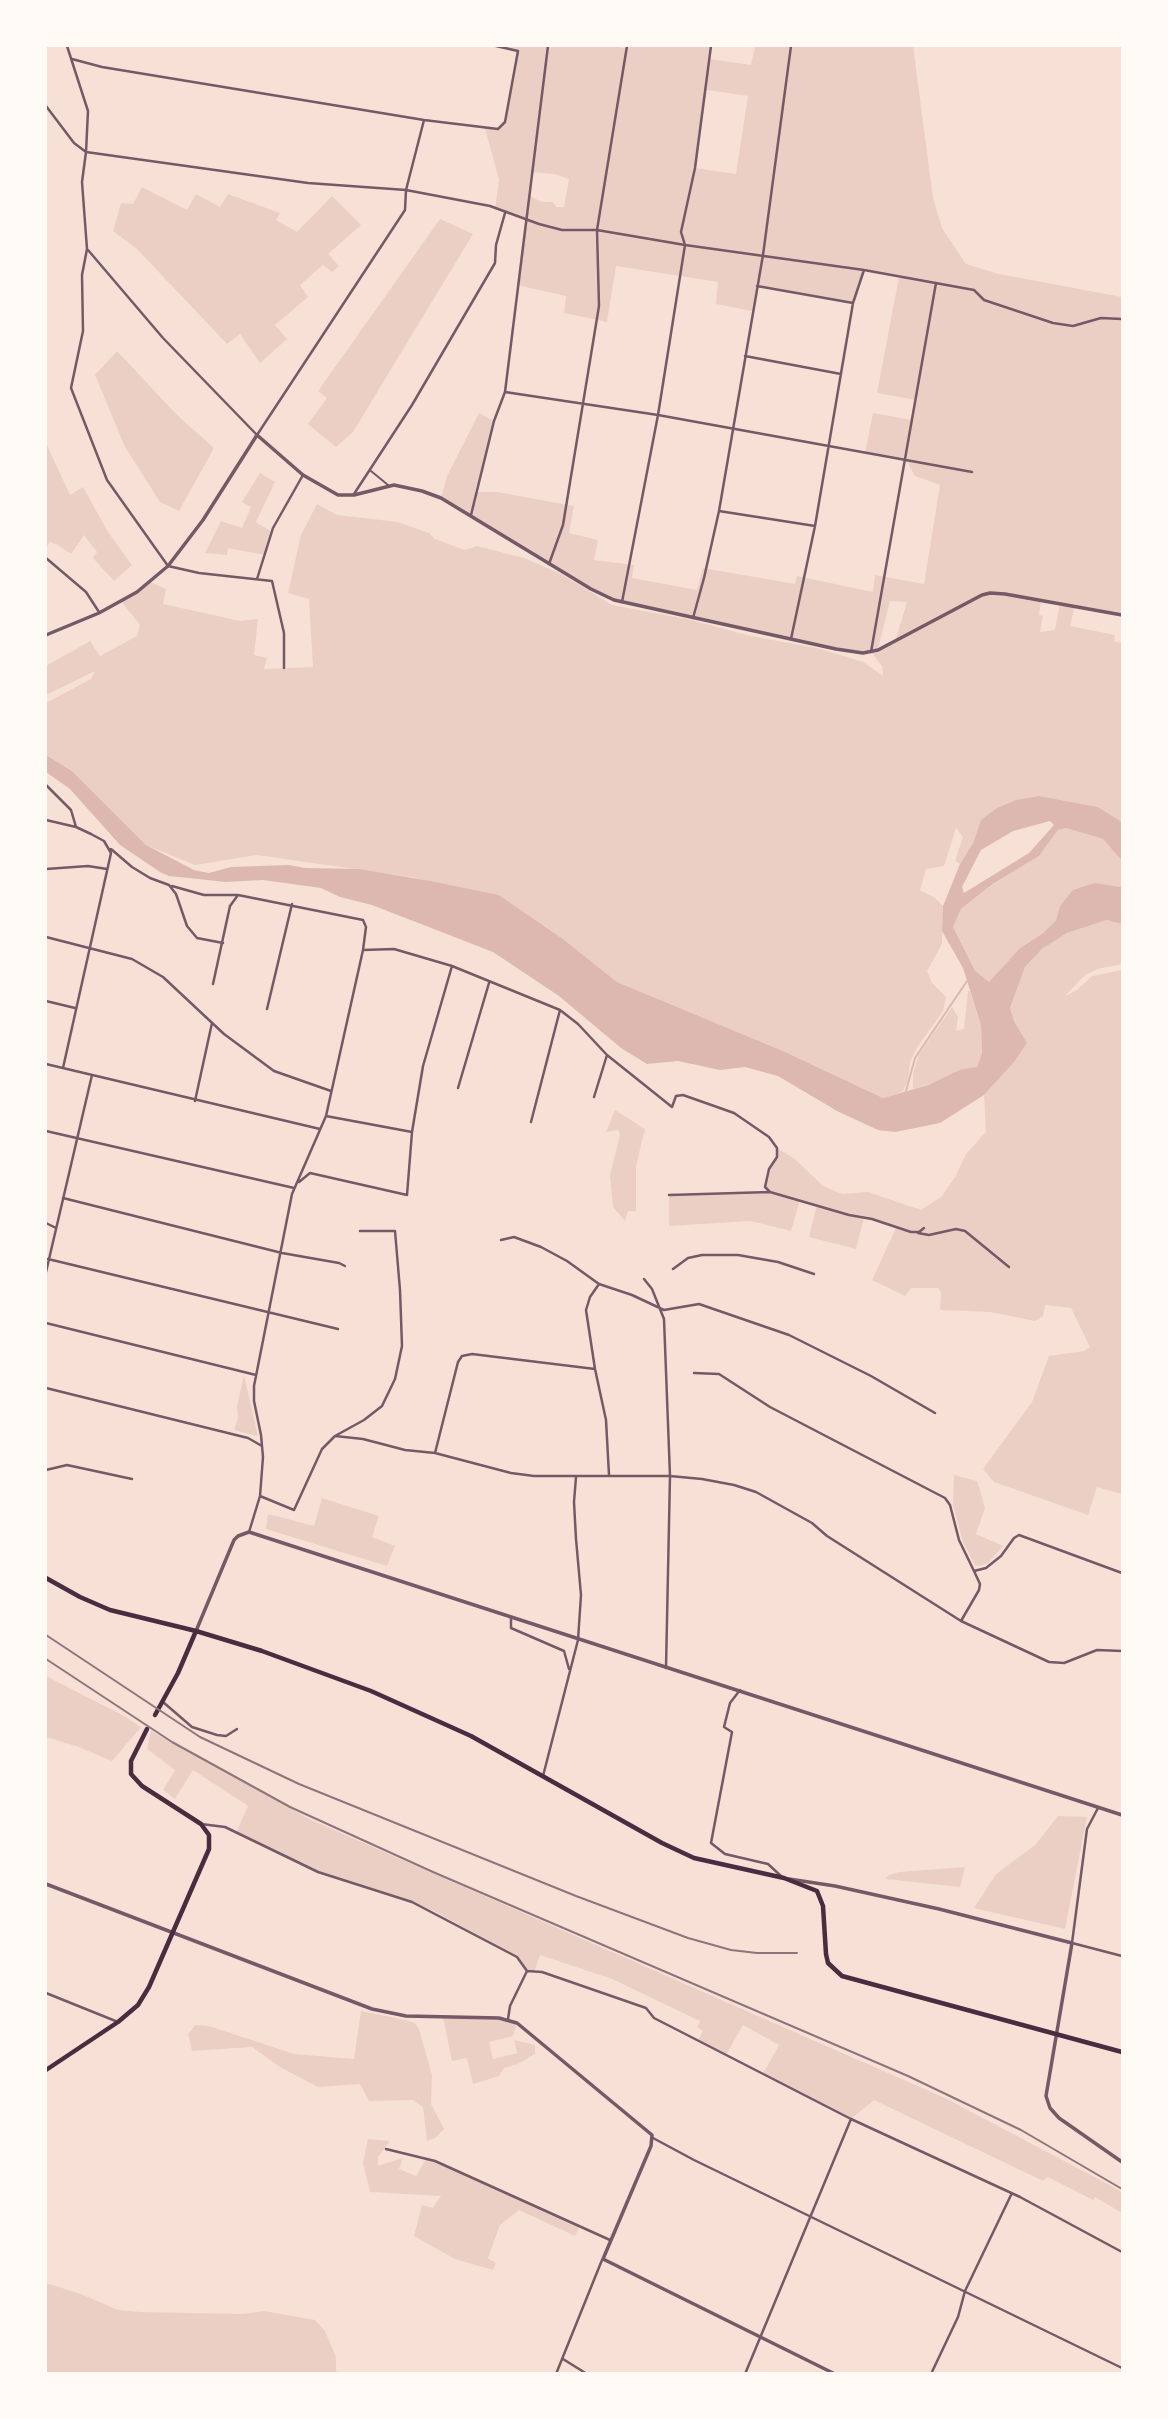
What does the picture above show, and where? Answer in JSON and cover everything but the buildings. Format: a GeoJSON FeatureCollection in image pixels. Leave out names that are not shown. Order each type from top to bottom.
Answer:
{"type":"FeatureCollection","features":[{"type":"Feature","properties":{"kind":"main road"},"geometry":{"type":"LineString","coordinates":[[46,1578],[80,1598],[110,1610],[196,1631],[306,1666],[371,1691],[471,1736],[662,1843],[694,1858],[784,1878],[817,1891],[823,1906],[825,1954],[828,1963],[842,1976],[1122,2052]]}},
{"type":"Feature","properties":{"kind":"main road"},"geometry":{"type":"LineString","coordinates":[[155,1715],[178,1673],[196,1631]]}},
{"type":"Feature","properties":{"kind":"main road"},"geometry":{"type":"LineString","coordinates":[[46,2070],[118,2022],[138,2005],[149,1987],[209,1849],[209,1835],[201,1824],[142,1786],[131,1774],[131,1761],[147,1729]]}},
{"type":"Feature","properties":{"kind":"street"},"geometry":{"type":"LineString","coordinates":[[67,46],[88,111],[82,182],[87,249],[82,275],[83,331],[71,388],[107,480],[168,566],[199,573],[272,581],[284,633],[284,668]]}},
{"type":"Feature","properties":{"kind":"street"},"geometry":{"type":"LineString","coordinates":[[496,46],[518,51]]}},
{"type":"Feature","properties":{"kind":"street"},"geometry":{"type":"LineString","coordinates":[[70,58],[102,67],[424,120],[498,128],[505,122],[519,46]]}},
{"type":"Feature","properties":{"kind":"street"},"geometry":{"type":"LineString","coordinates":[[471,515],[494,421],[505,392],[548,46]]}},
{"type":"Feature","properties":{"kind":"street"},"geometry":{"type":"LineString","coordinates":[[549,564],[563,525],[599,306],[597,230],[627,46]]}},
{"type":"Feature","properties":{"kind":"street"},"geometry":{"type":"LineString","coordinates":[[622,602],[658,415],[685,245],[681,232],[695,168],[711,46]]}},
{"type":"Feature","properties":{"kind":"street"},"geometry":{"type":"LineString","coordinates":[[693,618],[719,511],[763,255],[791,46]]}},
{"type":"Feature","properties":{"kind":"street"},"geometry":{"type":"LineString","coordinates":[[46,106],[74,143],[86,152],[308,183],[406,190],[490,206],[505,213],[571,231],[597,230],[864,270],[974,290],[984,300],[1053,323],[1073,326],[1101,318],[1122,319]]}},
{"type":"Feature","properties":{"kind":"street"},"geometry":{"type":"LineString","coordinates":[[46,635],[99,613],[137,592],[168,566],[203,520],[405,210],[406,190],[424,120]]}},
{"type":"Feature","properties":{"kind":"street"},"geometry":{"type":"LineString","coordinates":[[354,495],[412,405],[495,263],[496,245],[505,213]]}},
{"type":"Feature","properties":{"kind":"street"},"geometry":{"type":"LineString","coordinates":[[87,249],[163,338],[257,435],[303,475],[338,495],[354,495],[389,485],[431,494],[471,515],[605,597],[836,649],[871,652],[990,593],[1122,615]]}},
{"type":"Feature","properties":{"kind":"street"},"geometry":{"type":"LineString","coordinates":[[791,639],[815,526],[853,303],[864,270]]}},
{"type":"Feature","properties":{"kind":"street"},"geometry":{"type":"LineString","coordinates":[[871,652],[936,283]]}},
{"type":"Feature","properties":{"kind":"street"},"geometry":{"type":"LineString","coordinates":[[757,286],[853,303]]}},
{"type":"Feature","properties":{"kind":"street"},"geometry":{"type":"LineString","coordinates":[[745,356],[841,374]]}},
{"type":"Feature","properties":{"kind":"street"},"geometry":{"type":"LineString","coordinates":[[505,392],[658,415],[972,472]]}},
{"type":"Feature","properties":{"kind":"street"},"geometry":{"type":"LineString","coordinates":[[257,579],[273,528],[303,475]]}},
{"type":"Feature","properties":{"kind":"street"},"geometry":{"type":"LineString","coordinates":[[719,511],[815,526]]}},
{"type":"Feature","properties":{"kind":"street"},"geometry":{"type":"LineString","coordinates":[[46,558],[86,592],[99,613]]}},
{"type":"Feature","properties":{"kind":"street"},"geometry":{"type":"LineString","coordinates":[[46,785],[71,810],[76,827]]}},
{"type":"Feature","properties":{"kind":"street"},"geometry":{"type":"LineString","coordinates":[[46,821],[76,827],[104,841],[111,853],[63,1068]]}},
{"type":"Feature","properties":{"kind":"street"},"geometry":{"type":"LineString","coordinates":[[108,847],[132,867],[169,885],[204,895],[238,895],[363,920],[366,932],[326,1116],[295,1186],[269,1313],[254,1401],[262,1446],[260,1496],[249,1532]]}},
{"type":"Feature","properties":{"kind":"street"},"geometry":{"type":"LineString","coordinates":[[46,869],[88,866],[107,869]]}},
{"type":"Feature","properties":{"kind":"street"},"geometry":{"type":"LineString","coordinates":[[169,885],[176,894],[187,926],[197,938],[223,943]]}},
{"type":"Feature","properties":{"kind":"street"},"geometry":{"type":"LineString","coordinates":[[213,984],[230,906],[238,895]]}},
{"type":"Feature","properties":{"kind":"street"},"geometry":{"type":"LineString","coordinates":[[267,1009],[292,904]]}},
{"type":"Feature","properties":{"kind":"street"},"geometry":{"type":"LineString","coordinates":[[46,937],[132,959],[163,977],[212,1023],[274,1071],[331,1091]]}},
{"type":"Feature","properties":{"kind":"street"},"geometry":{"type":"LineString","coordinates":[[363,950],[394,949],[452,966],[560,1010],[578,1024],[607,1055],[672,1107],[676,1096],[683,1095],[734,1113],[769,1137],[777,1148],[777,1157],[769,1169],[765,1187],[770,1192]]}},
{"type":"Feature","properties":{"kind":"street"},"geometry":{"type":"LineString","coordinates":[[295,1186],[310,1173],[407,1195],[412,1132],[423,1066],[452,966]]}},
{"type":"Feature","properties":{"kind":"street"},"geometry":{"type":"LineString","coordinates":[[458,1088],[489,983]]}},
{"type":"Feature","properties":{"kind":"street"},"geometry":{"type":"LineString","coordinates":[[46,1001],[75,1008]]}},
{"type":"Feature","properties":{"kind":"street"},"geometry":{"type":"LineString","coordinates":[[531,1122],[560,1010]]}},
{"type":"Feature","properties":{"kind":"street"},"geometry":{"type":"LineString","coordinates":[[195,1101],[212,1023]]}},
{"type":"Feature","properties":{"kind":"street"},"geometry":{"type":"LineString","coordinates":[[594,1097],[607,1055]]}},
{"type":"Feature","properties":{"kind":"street"},"geometry":{"type":"LineString","coordinates":[[46,1064],[320,1129]]}},
{"type":"Feature","properties":{"kind":"street"},"geometry":{"type":"LineString","coordinates":[[46,1272],[92,1075]]}},
{"type":"Feature","properties":{"kind":"street"},"geometry":{"type":"LineString","coordinates":[[326,1116],[412,1132]]}},
{"type":"Feature","properties":{"kind":"street"},"geometry":{"type":"LineString","coordinates":[[46,1131],[295,1186]]}},
{"type":"Feature","properties":{"kind":"street"},"geometry":{"type":"LineString","coordinates":[[670,1195],[770,1192],[915,1233],[929,1235],[956,1229],[965,1231],[1009,1267]]}},
{"type":"Feature","properties":{"kind":"street"},"geometry":{"type":"LineString","coordinates":[[63,1198],[345,1266]]}},
{"type":"Feature","properties":{"kind":"street"},"geometry":{"type":"LineString","coordinates":[[46,1223],[56,1227]]}},
{"type":"Feature","properties":{"kind":"street"},"geometry":{"type":"LineString","coordinates":[[915,1233],[924,1228]]}},
{"type":"Feature","properties":{"kind":"street"},"geometry":{"type":"LineString","coordinates":[[260,1496],[294,1510],[322,1449],[335,1436],[365,1420],[382,1406],[395,1379],[402,1346],[395,1231],[360,1231]]}},
{"type":"Feature","properties":{"kind":"street"},"geometry":{"type":"LineString","coordinates":[[502,1240],[514,1237],[541,1247],[567,1261],[598,1284],[632,1295],[667,1311],[698,1304],[789,1335],[871,1376],[935,1413]]}},
{"type":"Feature","properties":{"kind":"street"},"geometry":{"type":"LineString","coordinates":[[673,1269],[688,1258],[702,1255],[738,1255],[778,1262],[814,1273]]}},
{"type":"Feature","properties":{"kind":"street"},"geometry":{"type":"LineString","coordinates":[[48,1259],[338,1329]]}},
{"type":"Feature","properties":{"kind":"street"},"geometry":{"type":"LineString","coordinates":[[644,1279],[652,1289],[664,1319],[670,1476],[666,1668]]}},
{"type":"Feature","properties":{"kind":"street"},"geometry":{"type":"LineString","coordinates":[[598,1284],[586,1310],[594,1369],[606,1420],[609,1475]]}},
{"type":"Feature","properties":{"kind":"street"},"geometry":{"type":"LineString","coordinates":[[46,1323],[257,1375]]}},
{"type":"Feature","properties":{"kind":"street"},"geometry":{"type":"LineString","coordinates":[[435,1453],[458,1362],[462,1356],[472,1354],[594,1369]]}},
{"type":"Feature","properties":{"kind":"street"},"geometry":{"type":"LineString","coordinates":[[694,1373],[719,1374],[771,1407],[945,1498],[950,1505],[959,1540],[980,1584],[961,1621]]}},
{"type":"Feature","properties":{"kind":"street"},"geometry":{"type":"LineString","coordinates":[[46,1388],[251,1439],[262,1446]]}},
{"type":"Feature","properties":{"kind":"street"},"geometry":{"type":"LineString","coordinates":[[335,1436],[435,1453],[510,1473],[534,1476],[670,1476],[734,1485],[767,1498],[812,1523],[827,1536],[961,1621],[1049,1662],[1064,1663],[1097,1650],[1122,1651]]}},
{"type":"Feature","properties":{"kind":"street"},"geometry":{"type":"LineString","coordinates":[[46,1470],[67,1465],[132,1479]]}},
{"type":"Feature","properties":{"kind":"street"},"geometry":{"type":"LineString","coordinates":[[543,1776],[578,1640],[582,1595],[575,1514],[577,1476]]}},
{"type":"Feature","properties":{"kind":"street"},"geometry":{"type":"LineString","coordinates":[[196,1631],[234,1540],[249,1532],[1122,1815]]}},
{"type":"Feature","properties":{"kind":"street"},"geometry":{"type":"LineString","coordinates":[[974,1571],[986,1568],[1001,1556],[1019,1535],[1122,1573]]}},
{"type":"Feature","properties":{"kind":"street"},"geometry":{"type":"LineString","coordinates":[[511,1618],[511,1628],[564,1651],[570,1672]]}},
{"type":"Feature","properties":{"kind":"street"},"geometry":{"type":"LineString","coordinates":[[740,1690],[730,1703],[724,1727],[732,1732],[710,1843],[725,1854],[768,1864],[784,1878],[835,1886],[939,1909],[1122,1956]]}},
{"type":"Feature","properties":{"kind":"street"},"geometry":{"type":"LineString","coordinates":[[163,1702],[187,1724],[204,1731],[226,1736],[237,1729]]}},
{"type":"Feature","properties":{"kind":"street"},"geometry":{"type":"LineString","coordinates":[[1098,1808],[1087,1829],[1058,2035],[1046,2096],[1050,2108],[1059,2118],[1122,2162]]}},
{"type":"Feature","properties":{"kind":"street"},"geometry":{"type":"LineString","coordinates":[[201,1824],[225,1826],[318,1872],[412,1902],[517,1957],[527,1971]]}},
{"type":"Feature","properties":{"kind":"street"},"geometry":{"type":"LineString","coordinates":[[46,1884],[372,2009],[406,2016],[508,2020],[517,2023],[646,2128],[653,2138],[1122,2368]]}},
{"type":"Feature","properties":{"kind":"street"},"geometry":{"type":"LineString","coordinates":[[508,2020],[510,2006],[527,1971]]}},
{"type":"Feature","properties":{"kind":"street"},"geometry":{"type":"LineString","coordinates":[[527,1971],[542,1972],[646,2008],[654,2018],[851,2119],[1020,2197],[1122,2252]]}},
{"type":"Feature","properties":{"kind":"street"},"geometry":{"type":"LineString","coordinates":[[46,1993],[118,2022]]}},
{"type":"Feature","properties":{"kind":"street"},"geometry":{"type":"LineString","coordinates":[[745,2374],[851,2119]]}},
{"type":"Feature","properties":{"kind":"street"},"geometry":{"type":"LineString","coordinates":[[556,2374],[653,2138]]}},
{"type":"Feature","properties":{"kind":"street"},"geometry":{"type":"LineString","coordinates":[[386,2150],[435,2161],[610,2240]]}},
{"type":"Feature","properties":{"kind":"street"},"geometry":{"type":"LineString","coordinates":[[931,2374],[958,2317],[965,2291],[1011,2194]]}},
{"type":"Feature","properties":{"kind":"street"},"geometry":{"type":"LineString","coordinates":[[603,2259],[835,2374]]}},
{"type":"Feature","properties":{"kind":"street"},"geometry":{"type":"LineString","coordinates":[[563,2360],[587,2374]]}},
{"type":"Feature","properties":{"kind":"lane"},"geometry":{"type":"LineString","coordinates":[[370,470],[389,485]]}},
{"type":"Feature","properties":{"kind":"shaded area"},"geometry":{"type":"Polygon","coordinates":[[[496,46],[711,46],[710,59],[751,65],[755,46],[913,46],[933,198],[942,228],[966,264],[999,274],[1122,297],[1122,615],[1075,605],[1070,626],[1115,635],[1114,641],[1122,643],[1122,822],[1098,807],[1039,796],[981,820],[973,843],[960,864],[955,861],[963,837],[956,828],[944,866],[926,869],[920,890],[943,906],[942,944],[927,971],[932,983],[946,997],[943,1011],[910,1062],[908,1080],[903,1091],[896,1094],[883,1098],[783,1051],[617,982],[563,939],[499,895],[411,877],[257,855],[195,865],[146,845],[72,771],[46,755],[46,703],[91,679],[95,671],[46,695],[46,666],[90,641],[100,656],[137,636],[140,625],[121,601],[150,582],[166,589],[163,604],[240,621],[258,619],[254,655],[267,658],[264,669],[313,667],[309,599],[288,593],[301,535],[317,504],[337,515],[398,522],[465,550],[477,546],[524,558],[561,574],[612,605],[817,648],[863,662],[883,676],[882,666],[871,652],[836,649],[605,597],[441,498],[447,476],[479,413],[494,421],[475,492],[497,492],[574,506],[569,533],[598,540],[594,560],[634,565],[632,578],[697,590],[703,568],[795,584],[797,576],[873,592],[875,575],[924,584],[940,485],[915,476],[906,460],[865,453],[873,413],[912,420],[916,400],[877,393],[899,277],[865,270],[853,303],[757,286],[752,311],[716,304],[718,282],[616,266],[607,322],[564,313],[566,296],[517,285],[525,219],[495,208],[499,180],[485,128],[498,128],[505,122],[518,52],[496,46]],[[707,90],[695,168],[736,174],[748,96],[707,90]],[[531,172],[528,195],[542,202],[553,202],[556,207],[564,207],[569,179],[554,174],[531,172]],[[1041,600],[1039,615],[1043,616],[1040,632],[1055,630],[1060,603],[1041,600]],[[890,601],[878,649],[895,642],[907,602],[890,601]]]}},
{"type":"Feature","properties":{"kind":"shaded area"},"geometry":{"type":"Polygon","coordinates":[[[142,187],[187,210],[196,194],[220,207],[228,194],[280,213],[276,220],[297,232],[332,196],[361,225],[328,254],[339,266],[332,272],[323,265],[300,285],[308,297],[275,325],[287,339],[260,363],[240,334],[227,344],[137,249],[113,231],[121,203],[133,204],[142,187]]]}},
{"type":"Feature","properties":{"kind":"shaded area"},"geometry":{"type":"Polygon","coordinates":[[[440,219],[473,234],[353,432],[336,447],[308,424],[327,398],[318,391],[440,219]]]}},
{"type":"Feature","properties":{"kind":"shaded area"},"geometry":{"type":"Polygon","coordinates":[[[117,351],[177,415],[214,448],[179,511],[160,502],[125,447],[95,375],[117,351]]]}},
{"type":"Feature","properties":{"kind":"shaded area"},"geometry":{"type":"Polygon","coordinates":[[[46,443],[70,495],[83,487],[108,532],[132,565],[114,581],[93,558],[97,552],[84,535],[71,554],[50,542],[46,547],[46,443]]]}},
{"type":"Feature","properties":{"kind":"shaded area"},"geometry":{"type":"Polygon","coordinates":[[[260,473],[275,482],[256,522],[272,532],[265,555],[228,548],[227,555],[205,553],[221,521],[242,528],[251,507],[242,502],[260,473]]]}},
{"type":"Feature","properties":{"kind":"shaded area"},"geometry":{"type":"Polygon","coordinates":[[[46,755],[72,771],[146,845],[194,870],[209,873],[231,867],[289,865],[359,869],[499,895],[563,939],[617,982],[783,1051],[883,1098],[928,1085],[962,1069],[977,1067],[982,1053],[981,1025],[963,968],[942,931],[943,906],[981,820],[997,808],[1016,800],[1039,796],[1098,807],[1122,822],[1122,861],[1103,839],[1066,828],[1058,830],[1039,856],[993,884],[961,909],[953,927],[975,971],[989,982],[1019,949],[1043,933],[1056,920],[1060,906],[1073,890],[1095,883],[1122,887],[1122,924],[1107,920],[1067,933],[1042,949],[1025,967],[1010,1008],[1027,1043],[1015,1061],[984,1095],[940,1123],[895,1132],[878,1130],[837,1111],[778,1076],[745,1067],[720,1070],[678,1061],[647,1064],[621,1048],[559,996],[493,952],[372,905],[340,897],[321,888],[263,880],[225,882],[169,876],[120,845],[70,789],[46,772],[46,755]],[[1050,821],[1013,831],[981,850],[962,887],[964,893],[1029,853],[1054,825],[1050,821]]]}},
{"type":"Feature","properties":{"kind":"shaded area"},"geometry":{"type":"Polygon","coordinates":[[[1066,828],[1103,839],[1122,861],[1122,887],[1095,883],[1060,906],[1056,920],[1043,933],[1019,949],[989,982],[974,971],[953,927],[961,909],[994,884],[1039,856],[1058,830],[1066,828]]]}},
{"type":"Feature","properties":{"kind":"shaded area"},"geometry":{"type":"Polygon","coordinates":[[[1107,920],[1122,924],[1122,964],[1085,975],[1065,996],[1077,990],[1092,976],[1122,970],[1122,1494],[1097,1487],[1088,1515],[994,1482],[983,1469],[1032,1402],[1049,1356],[1084,1351],[1090,1347],[1071,1308],[1045,1305],[1043,1316],[1035,1321],[990,1312],[940,1310],[941,1293],[938,1288],[911,1288],[905,1296],[872,1280],[896,1228],[864,1218],[856,1249],[809,1237],[817,1205],[800,1200],[791,1231],[751,1221],[669,1226],[669,1195],[769,1192],[765,1187],[769,1169],[777,1157],[777,1148],[795,1159],[823,1186],[842,1194],[868,1192],[921,1210],[941,1197],[966,1154],[986,1132],[984,1095],[1015,1061],[1027,1043],[1010,1008],[1025,967],[1042,949],[1067,933],[1107,920]]]}},
{"type":"Feature","properties":{"kind":"shaded area"},"geometry":{"type":"Polygon","coordinates":[[[968,991],[981,1025],[982,1053],[977,1067],[962,1069],[947,1078],[913,1089],[913,1074],[918,1056],[952,1007],[958,1017],[956,1031],[964,1029],[968,991]]]}},
{"type":"Feature","properties":{"kind":"shaded area"},"geometry":{"type":"Polygon","coordinates":[[[615,1110],[645,1129],[636,1166],[636,1211],[628,1211],[625,1221],[613,1207],[610,1175],[620,1135],[618,1130],[606,1132],[615,1110]]]}},
{"type":"Feature","properties":{"kind":"shaded area"},"geometry":{"type":"Polygon","coordinates":[[[244,1375],[257,1432],[257,1436],[234,1430],[244,1375]]]}},
{"type":"Feature","properties":{"kind":"shaded area"},"geometry":{"type":"Polygon","coordinates":[[[954,1475],[977,1481],[985,1508],[976,1534],[1003,1546],[988,1563],[979,1566],[975,1565],[963,1542],[953,1505],[954,1475]]]}},
{"type":"Feature","properties":{"kind":"shaded area"},"geometry":{"type":"Polygon","coordinates":[[[322,1498],[379,1516],[372,1537],[395,1546],[387,1566],[266,1529],[268,1514],[314,1526],[322,1498]]]}},
{"type":"Feature","properties":{"kind":"shaded area"},"geometry":{"type":"Polygon","coordinates":[[[46,1676],[141,1727],[112,1761],[46,1737],[46,1676]]]}},
{"type":"Feature","properties":{"kind":"shaded area"},"geometry":{"type":"Polygon","coordinates":[[[151,1731],[309,1819],[945,2098],[1117,2189],[1122,2193],[1122,2213],[1095,2197],[1093,2200],[1048,2177],[1043,2181],[874,2100],[851,2119],[763,2074],[779,2045],[743,2025],[726,2055],[698,2040],[703,2031],[697,2027],[700,2021],[612,1979],[540,1955],[534,1972],[527,1971],[517,1957],[436,1912],[318,1872],[236,1833],[248,1806],[193,1770],[175,1799],[163,1790],[175,1770],[147,1749],[151,1731]]]}},
{"type":"Feature","properties":{"kind":"shaded area"},"geometry":{"type":"Polygon","coordinates":[[[1058,1816],[1087,1817],[1065,1929],[974,1908],[996,1874],[1035,1845],[1058,1816]]]}},
{"type":"Feature","properties":{"kind":"shaded area"},"geometry":{"type":"Polygon","coordinates":[[[965,1867],[960,1887],[885,1879],[899,1872],[965,1867]]]}},
{"type":"Feature","properties":{"kind":"shaded area"},"geometry":{"type":"Polygon","coordinates":[[[361,2011],[415,2023],[419,2029],[432,2075],[431,2104],[444,2129],[435,2138],[427,2141],[423,2107],[413,2100],[369,2101],[360,2084],[318,2087],[280,2067],[252,2047],[192,2051],[188,2034],[195,2025],[209,2026],[294,2054],[354,2059],[361,2011]]]}},
{"type":"Feature","properties":{"kind":"shaded area"},"geometry":{"type":"Polygon","coordinates":[[[443,2017],[499,2018],[517,2023],[513,2036],[489,2042],[493,2059],[517,2053],[514,2040],[535,2045],[535,2054],[518,2064],[504,2068],[499,2076],[473,2084],[467,2058],[452,2061],[443,2017]]]}},
{"type":"Feature","properties":{"kind":"shaded area"},"geometry":{"type":"Polygon","coordinates":[[[368,2139],[390,2141],[378,2157],[378,2166],[403,2158],[399,2169],[416,2176],[426,2159],[435,2161],[580,2226],[575,2236],[519,2210],[500,2225],[488,2258],[496,2263],[493,2270],[455,2259],[414,2236],[422,2205],[433,2208],[441,2196],[370,2192],[363,2163],[368,2139]]]}},
{"type":"Feature","properties":{"kind":"shaded area"},"geometry":{"type":"Polygon","coordinates":[[[46,2283],[118,2310],[243,2314],[264,2311],[315,2320],[325,2331],[336,2357],[336,2371],[340,2373],[46,2373],[46,2283]]]}},
{"type":"Feature","properties":{"kind":"waterway"},"geometry":{"type":"LineString","coordinates":[[906,1091],[915,1058],[967,981]]}},
{"type":"Feature","properties":{"kind":"railway"},"geometry":{"type":"LineString","coordinates":[[46,1635],[200,1737],[299,1784],[576,1896],[688,1938],[731,1950],[797,1953]]}},
{"type":"Feature","properties":{"kind":"railway"},"geometry":{"type":"LineString","coordinates":[[46,1659],[172,1742],[290,1807],[433,1872],[908,2076],[1021,2130],[1122,2189]]}}]}
